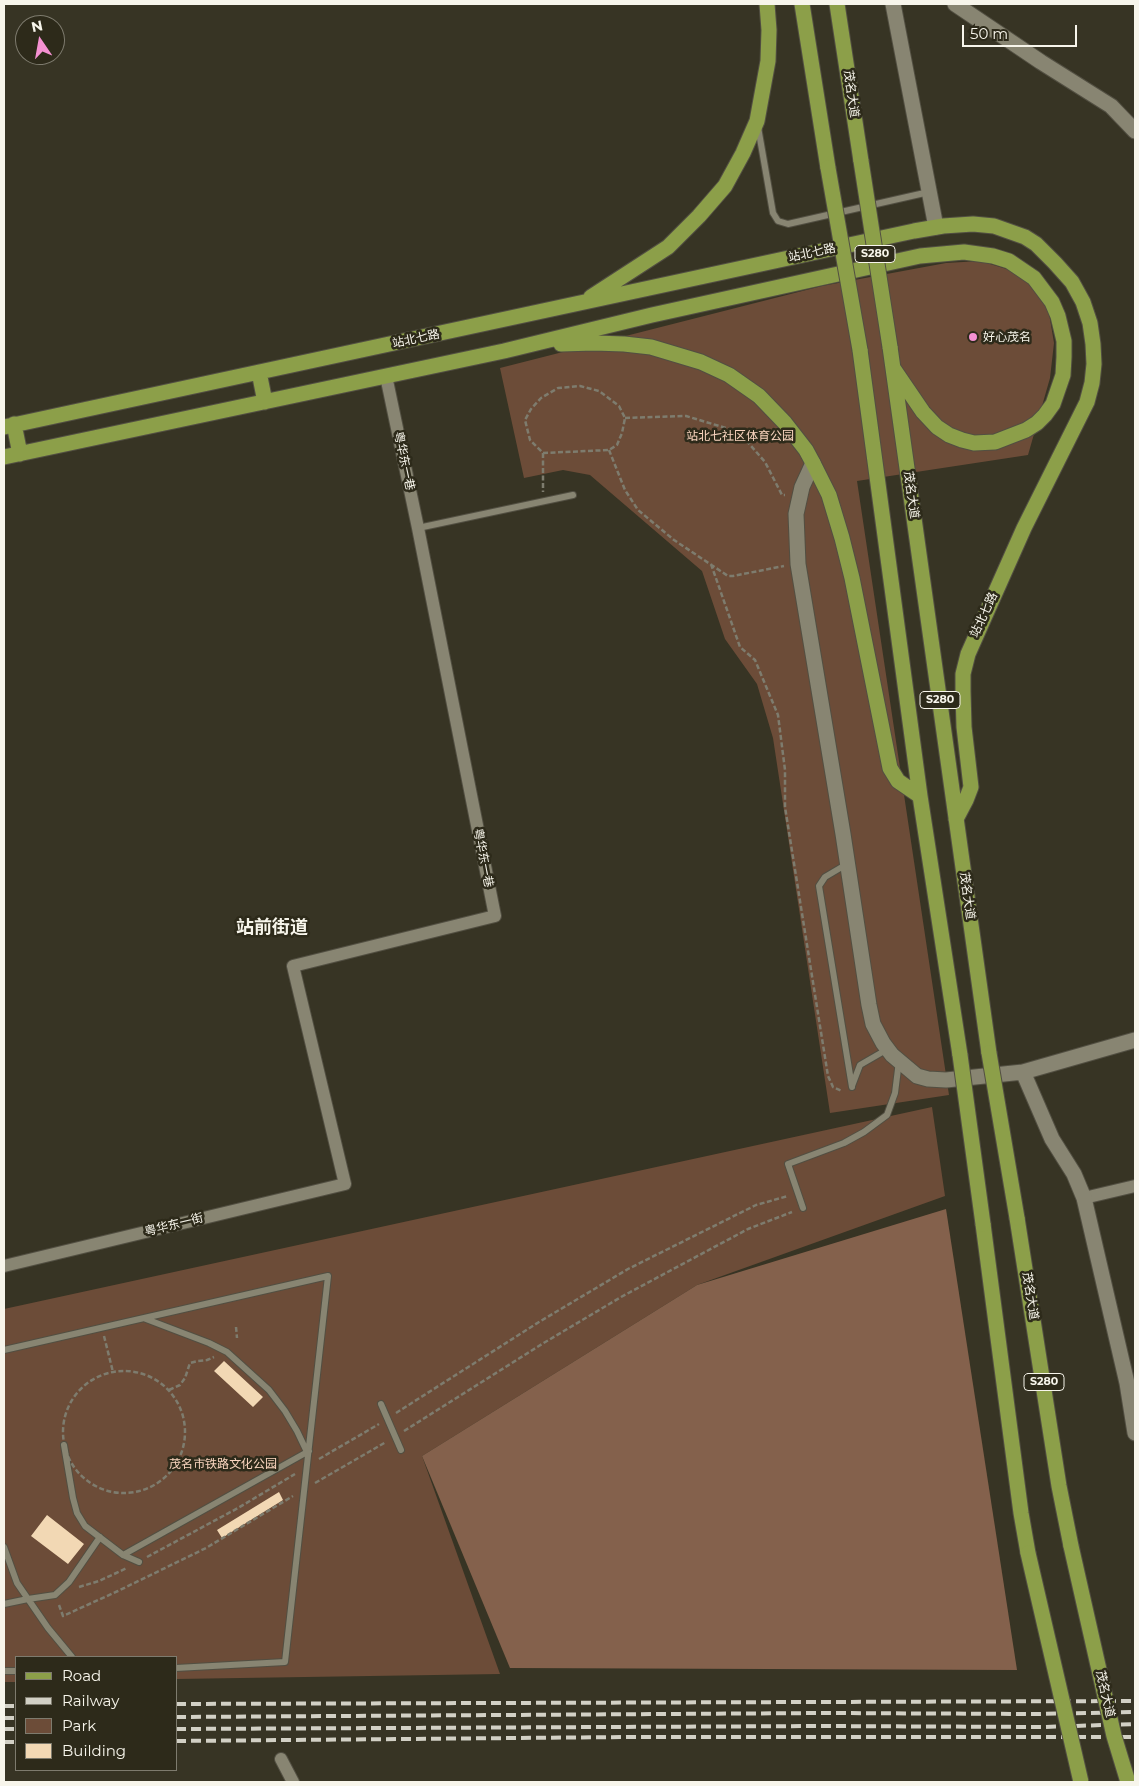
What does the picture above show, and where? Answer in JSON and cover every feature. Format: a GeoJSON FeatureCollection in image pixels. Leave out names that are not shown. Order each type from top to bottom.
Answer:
{"type":"FeatureCollection","features":[{"type":"Feature","properties":{"kind":"main road"},"geometry":{"type":"LineString","coordinates":[[581,303],[668,247],[725,186],[743,153],[757,121],[768,61],[769,30],[767,4]]}},
{"type":"Feature","properties":{"kind":"main road","name":"S280"},"geometry":{"type":"LineString","coordinates":[[802,4],[860,350],[920,796],[960,1055],[1020,1513],[1081,1782]]}},
{"type":"Feature","properties":{"kind":"main road","name":"茂名大道"},"geometry":{"type":"LineString","coordinates":[[838,4],[894,368],[989,1053],[1071,1546],[1114,1736],[1128,1782]]}},
{"type":"Feature","properties":{"kind":"main road","name":"站北七路"},"geometry":{"type":"LineString","coordinates":[[9,426],[936,227],[973,224],[994,226],[1025,236],[1036,244],[1072,282],[1083,302],[1090,323],[1094,364],[1092,383],[1087,402],[1024,528],[968,654],[963,674],[963,691],[964,727],[971,786],[956,819]]}},
{"type":"Feature","properties":{"kind":"main road"},"geometry":{"type":"LineString","coordinates":[[4,457],[504,351],[652,315],[920,256],[948,252],[993,256],[1021,267],[1044,289],[1052,302],[1058,316],[1064,341],[1063,375],[1053,404],[1046,415],[1026,430],[995,442],[974,443],[962,440],[949,435],[937,427],[919,406],[894,368]]}},
{"type":"Feature","properties":{"kind":"main road"},"geometry":{"type":"LineString","coordinates":[[504,351],[549,345],[594,343],[651,347],[701,362],[729,375],[759,396],[785,423],[806,450],[829,496],[852,578],[890,768],[898,781],[920,796]]}},
{"type":"Feature","properties":{"kind":"main road"},"geometry":{"type":"LineString","coordinates":[[259,372],[265,402]]}},
{"type":"Feature","properties":{"kind":"main road"},"geometry":{"type":"LineString","coordinates":[[9,426],[20,454]]}},
{"type":"Feature","properties":{"kind":"street"},"geometry":{"type":"LineString","coordinates":[[893,4],[936,227]]}},
{"type":"Feature","properties":{"kind":"street"},"geometry":{"type":"LineString","coordinates":[[955,4],[1111,106],[1135,131]]}},
{"type":"Feature","properties":{"kind":"street","name":"粤华东一巷"},"geometry":{"type":"LineString","coordinates":[[345,1184],[293,966],[495,916],[386,376]]}},
{"type":"Feature","properties":{"kind":"street"},"geometry":{"type":"LineString","coordinates":[[813,463],[802,487],[796,514],[798,564],[873,1024],[892,1055],[917,1076],[928,1080],[946,1080],[1023,1072],[1135,1040]]}},
{"type":"Feature","properties":{"kind":"street"},"geometry":{"type":"LineString","coordinates":[[1023,1072],[1052,1139],[1074,1174],[1084,1198],[1127,1383],[1135,1433]]}},
{"type":"Feature","properties":{"kind":"street","name":"粤华东一街"},"geometry":{"type":"LineString","coordinates":[[4,1266],[345,1184]]}},
{"type":"Feature","properties":{"kind":"street"},"geometry":{"type":"LineString","coordinates":[[1084,1198],[1135,1186]]}},
{"type":"Feature","properties":{"kind":"street"},"geometry":{"type":"LineString","coordinates":[[281,1759],[293,1782]]}},
{"type":"Feature","properties":{"kind":"lane"},"geometry":{"type":"LineString","coordinates":[[757,121],[772,206],[775,218],[778,221],[788,224],[929,192]]}},
{"type":"Feature","properties":{"kind":"lane"},"geometry":{"type":"LineString","coordinates":[[418,528],[573,495]]}},
{"type":"Feature","properties":{"kind":"lane"},"geometry":{"type":"LineString","coordinates":[[848,863],[825,877],[819,886],[852,1087]]}},
{"type":"Feature","properties":{"kind":"lane"},"geometry":{"type":"LineString","coordinates":[[852,1087],[860,1065],[888,1049]]}},
{"type":"Feature","properties":{"kind":"lane"},"geometry":{"type":"LineString","coordinates":[[803,1208],[788,1164],[844,1143],[864,1132],[887,1115],[895,1093],[899,1060]]}},
{"type":"Feature","properties":{"kind":"lane"},"geometry":{"type":"LineString","coordinates":[[4,1350],[328,1276],[286,1662],[178,1668]]}},
{"type":"Feature","properties":{"kind":"lane"},"geometry":{"type":"LineString","coordinates":[[144,1318],[209,1343],[227,1352],[268,1390],[298,1431],[308,1452]]}},
{"type":"Feature","properties":{"kind":"lane"},"geometry":{"type":"LineString","coordinates":[[381,1404],[401,1450]]}},
{"type":"Feature","properties":{"kind":"lane"},"geometry":{"type":"LineString","coordinates":[[64,1445],[73,1498],[85,1526],[123,1555],[139,1562]]}},
{"type":"Feature","properties":{"kind":"lane"},"geometry":{"type":"LineString","coordinates":[[123,1555],[308,1452]]}},
{"type":"Feature","properties":{"kind":"lane"},"geometry":{"type":"LineString","coordinates":[[4,1604],[55,1595],[69,1582],[100,1537]]}},
{"type":"Feature","properties":{"kind":"lane"},"geometry":{"type":"LineString","coordinates":[[4,1547],[17,1583],[48,1628],[71,1656]]}},
{"type":"Feature","properties":{"kind":"path"},"geometry":{"type":"LineString","coordinates":[[543,453],[608,450],[617,445],[625,418],[619,406],[599,390],[580,386],[558,388],[541,398],[531,409],[525,420],[530,440],[543,453],[544,501]]}},
{"type":"Feature","properties":{"kind":"path"},"geometry":{"type":"LineString","coordinates":[[625,418],[686,416],[739,432],[765,462],[782,495],[799,498]]}},
{"type":"Feature","properties":{"kind":"path"},"geometry":{"type":"LineString","coordinates":[[608,450],[625,490],[638,510],[674,540],[728,576],[798,564]]}},
{"type":"Feature","properties":{"kind":"path"},"geometry":{"type":"LineString","coordinates":[[711,564],[740,647],[755,660],[778,715],[785,770],[785,807],[828,1076],[833,1087],[843,1092],[852,1087]]}},
{"type":"Feature","properties":{"kind":"path"},"geometry":{"type":"LineString","coordinates":[[799,1192],[756,1205],[628,1269],[538,1322],[388,1419],[238,1508],[100,1581],[55,1595],[63,1616],[206,1548],[395,1437],[542,1344],[621,1297],[748,1229],[803,1208]]}},
{"type":"Feature","properties":{"kind":"path"},"geometry":{"type":"LineString","coordinates":[[236,1327],[237,1338]]}},
{"type":"Feature","properties":{"kind":"path"},"geometry":{"type":"LineString","coordinates":[[102,1328],[113,1372]]}},
{"type":"Feature","properties":{"kind":"path"},"geometry":{"type":"LineString","coordinates":[[169,1390],[180,1385],[185,1378],[190,1363],[207,1360],[227,1352]]}},
{"type":"Feature","properties":{"kind":"path"},"geometry":{"type":"LineString","coordinates":[[128,1371],[144,1374],[157,1380],[169,1390],[178,1402],[183,1416],[186,1431],[184,1446],[179,1460],[170,1472],[156,1484],[139,1492],[122,1493],[96,1487],[75,1470],[68,1458],[64,1445],[62,1429],[66,1413],[73,1398],[84,1386],[98,1377],[113,1372],[128,1371]]}},
{"type":"Feature","properties":{"kind":"green space","name":"站北七社区体育公园"},"geometry":{"type":"Polygon","coordinates":[[[980,261],[1010,270],[1038,290],[1049,313],[1054,343],[1050,378],[1028,455],[857,481],[949,1095],[830,1113],[773,738],[757,684],[725,639],[702,571],[590,475],[563,470],[524,478],[500,368],[822,286],[946,263],[980,261]]]}},
{"type":"Feature","properties":{"kind":"green space","name":"茂名市铁路文化公园"},"geometry":{"type":"Polygon","coordinates":[[[932,1107],[945,1196],[697,1285],[422,1456],[500,1674],[178,1679],[178,1656],[15,1656],[15,1682],[4,1682],[4,1309],[932,1107]]]}},
{"type":"Feature","properties":{"kind":"shaded area"},"geometry":{"type":"Polygon","coordinates":[[[946,1209],[1017,1670],[510,1668],[422,1456],[697,1285],[946,1209]]]}},
{"type":"Feature","properties":{"kind":"building"},"geometry":{"type":"Polygon","coordinates":[[[224,1361],[263,1397],[253,1407],[214,1371],[224,1361]]]}},
{"type":"Feature","properties":{"kind":"building"},"geometry":{"type":"Polygon","coordinates":[[[279,1492],[283,1500],[222,1538],[217,1530],[279,1492]]]}},
{"type":"Feature","properties":{"kind":"building"},"geometry":{"type":"Polygon","coordinates":[[[47,1515],[84,1544],[68,1564],[31,1536],[47,1515]]]}},
{"type":"Feature","properties":{"kind":"railway"},"geometry":{"type":"LineString","coordinates":[[178,1704],[1135,1701]]}},
{"type":"Feature","properties":{"kind":"railway"},"geometry":{"type":"LineString","coordinates":[[4,1706],[15,1706]]}},
{"type":"Feature","properties":{"kind":"railway"},"geometry":{"type":"LineString","coordinates":[[178,1717],[1135,1712]]}},
{"type":"Feature","properties":{"kind":"railway"},"geometry":{"type":"LineString","coordinates":[[4,1718],[15,1718]]}},
{"type":"Feature","properties":{"kind":"railway"},"geometry":{"type":"LineString","coordinates":[[178,1729],[823,1726],[1043,1727],[1135,1724]]}},
{"type":"Feature","properties":{"kind":"railway"},"geometry":{"type":"LineString","coordinates":[[4,1729],[15,1729]]}},
{"type":"Feature","properties":{"kind":"railway"},"geometry":{"type":"LineString","coordinates":[[178,1741],[629,1737],[1135,1737]]}},
{"type":"Feature","properties":{"kind":"railway"},"geometry":{"type":"LineString","coordinates":[[4,1742],[15,1742]]}},
{"type":"Feature","properties":{"kind":"place","name":"好心茂名"},"geometry":{"type":"Point","coordinates":[973,337]}},
{"type":"Feature","properties":{"kind":"district","name":"站前街道"},"geometry":{"type":"Point","coordinates":[272,928]}}]}
